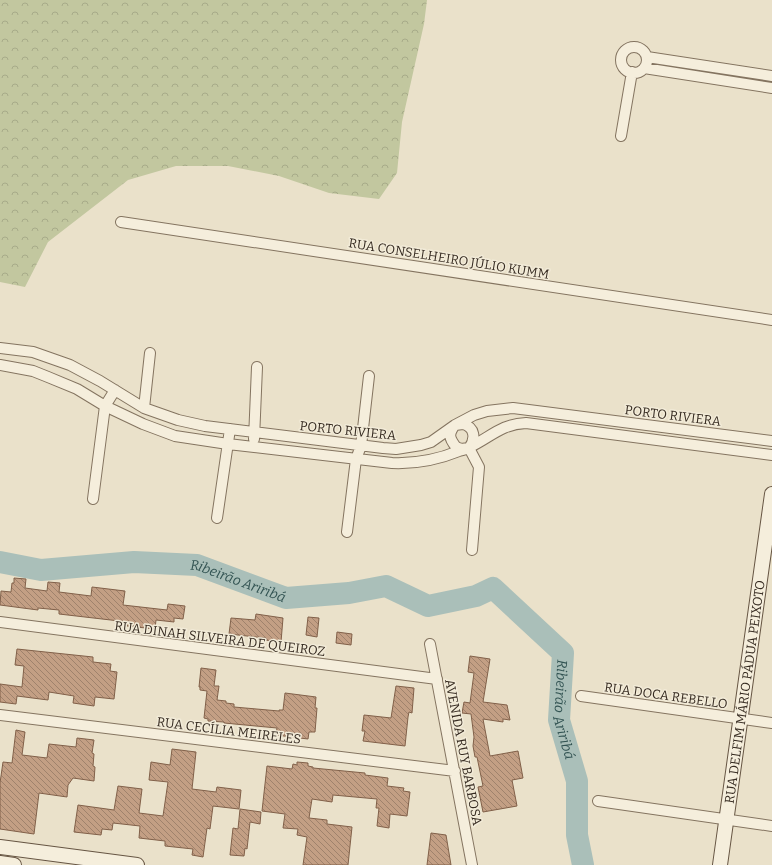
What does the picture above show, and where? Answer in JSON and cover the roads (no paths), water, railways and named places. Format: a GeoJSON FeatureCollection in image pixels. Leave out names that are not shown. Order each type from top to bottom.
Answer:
{"type":"FeatureCollection","features":[{"type":"Feature","properties":{"kind":"main road","name":"RUA DELFIM MÁRIO PÁDUA PEIXOTO"},"geometry":{"type":"LineString","coordinates":[[720,865],[772,494]]}},
{"type":"Feature","properties":{"kind":"main road"},"geometry":{"type":"LineString","coordinates":[[0,847],[137,865]]}},
{"type":"Feature","properties":{"kind":"main road"},"geometry":{"type":"LineString","coordinates":[[0,863],[14,865]]}},
{"type":"Feature","properties":{"kind":"street"},"geometry":{"type":"LineString","coordinates":[[644,68],[647,57],[645,53],[634,47],[626,50],[622,56],[622,65],[625,69],[632,72],[644,68],[772,88]]}},
{"type":"Feature","properties":{"kind":"street"},"geometry":{"type":"LineString","coordinates":[[647,57],[772,76]]}},
{"type":"Feature","properties":{"kind":"street"},"geometry":{"type":"LineString","coordinates":[[685,74],[687,63]]}},
{"type":"Feature","properties":{"kind":"street"},"geometry":{"type":"LineString","coordinates":[[621,136],[632,72]]}},
{"type":"Feature","properties":{"kind":"street"},"geometry":{"type":"LineString","coordinates":[[759,86],[762,74]]}},
{"type":"Feature","properties":{"kind":"street","name":"RUA CONSELHEIRO JÚLIO KUMM"},"geometry":{"type":"LineString","coordinates":[[121,222],[772,320]]}},
{"type":"Feature","properties":{"kind":"street","name":"PORTO RIVIERA"},"geometry":{"type":"LineString","coordinates":[[0,348],[33,352],[52,358],[86,372],[144,408],[178,420],[205,426],[361,446],[396,449],[421,446],[431,442],[455,425],[474,415],[501,408],[526,408],[772,440]]}},
{"type":"Feature","properties":{"kind":"street"},"geometry":{"type":"LineString","coordinates":[[144,408],[150,353]]}},
{"type":"Feature","properties":{"kind":"street","name":"PORTO RIVIERA"},"geometry":{"type":"LineString","coordinates":[[0,365],[33,371],[77,389],[106,406],[161,432],[189,439],[228,444],[392,463],[414,463],[439,458],[469,448],[502,428],[517,423],[581,430],[772,456]]}},
{"type":"Feature","properties":{"kind":"street"},"geometry":{"type":"LineString","coordinates":[[253,446],[257,367]]}},
{"type":"Feature","properties":{"kind":"street"},"geometry":{"type":"LineString","coordinates":[[347,532],[356,459],[361,446],[369,376]]}},
{"type":"Feature","properties":{"kind":"street"},"geometry":{"type":"LineString","coordinates":[[93,499],[106,406],[115,390]]}},
{"type":"Feature","properties":{"kind":"street"},"geometry":{"type":"LineString","coordinates":[[581,430],[583,416]]}},
{"type":"Feature","properties":{"kind":"street"},"geometry":{"type":"LineString","coordinates":[[463,424],[469,426],[473,431],[473,444],[469,448],[456,447],[452,441],[451,430],[455,425],[463,424]]}},
{"type":"Feature","properties":{"kind":"street"},"geometry":{"type":"LineString","coordinates":[[217,518],[230,429]]}},
{"type":"Feature","properties":{"kind":"street"},"geometry":{"type":"LineString","coordinates":[[719,448],[721,434]]}},
{"type":"Feature","properties":{"kind":"street"},"geometry":{"type":"LineString","coordinates":[[469,448],[479,467],[472,550]]}},
{"type":"Feature","properties":{"kind":"street","name":"RUA DINAH SILVEIRA DE QUEIROZ"},"geometry":{"type":"LineString","coordinates":[[0,622],[437,679]]}},
{"type":"Feature","properties":{"kind":"street","name":"AVENIDA RUY BARBOSA"},"geometry":{"type":"LineString","coordinates":[[430,644],[472,865]]}},
{"type":"Feature","properties":{"kind":"street","name":"RUA DOCA REBELLO"},"geometry":{"type":"LineString","coordinates":[[581,696],[772,723]]}},
{"type":"Feature","properties":{"kind":"street","name":"RUA CECÍLIA MEIRELES"},"geometry":{"type":"LineString","coordinates":[[0,715],[455,771]]}},
{"type":"Feature","properties":{"kind":"street"},"geometry":{"type":"LineString","coordinates":[[598,801],[772,826]]}},
{"type":"Feature","properties":{"kind":"waterway","name":"Ribeirão Ariribá"},"geometry":{"type":"LineString","coordinates":[[0,562],[41,570],[134,562],[197,565],[286,598],[349,593],[386,586],[428,606],[476,596],[493,588],[563,653],[559,720],[577,781],[577,835],[583,865]]}}]}
